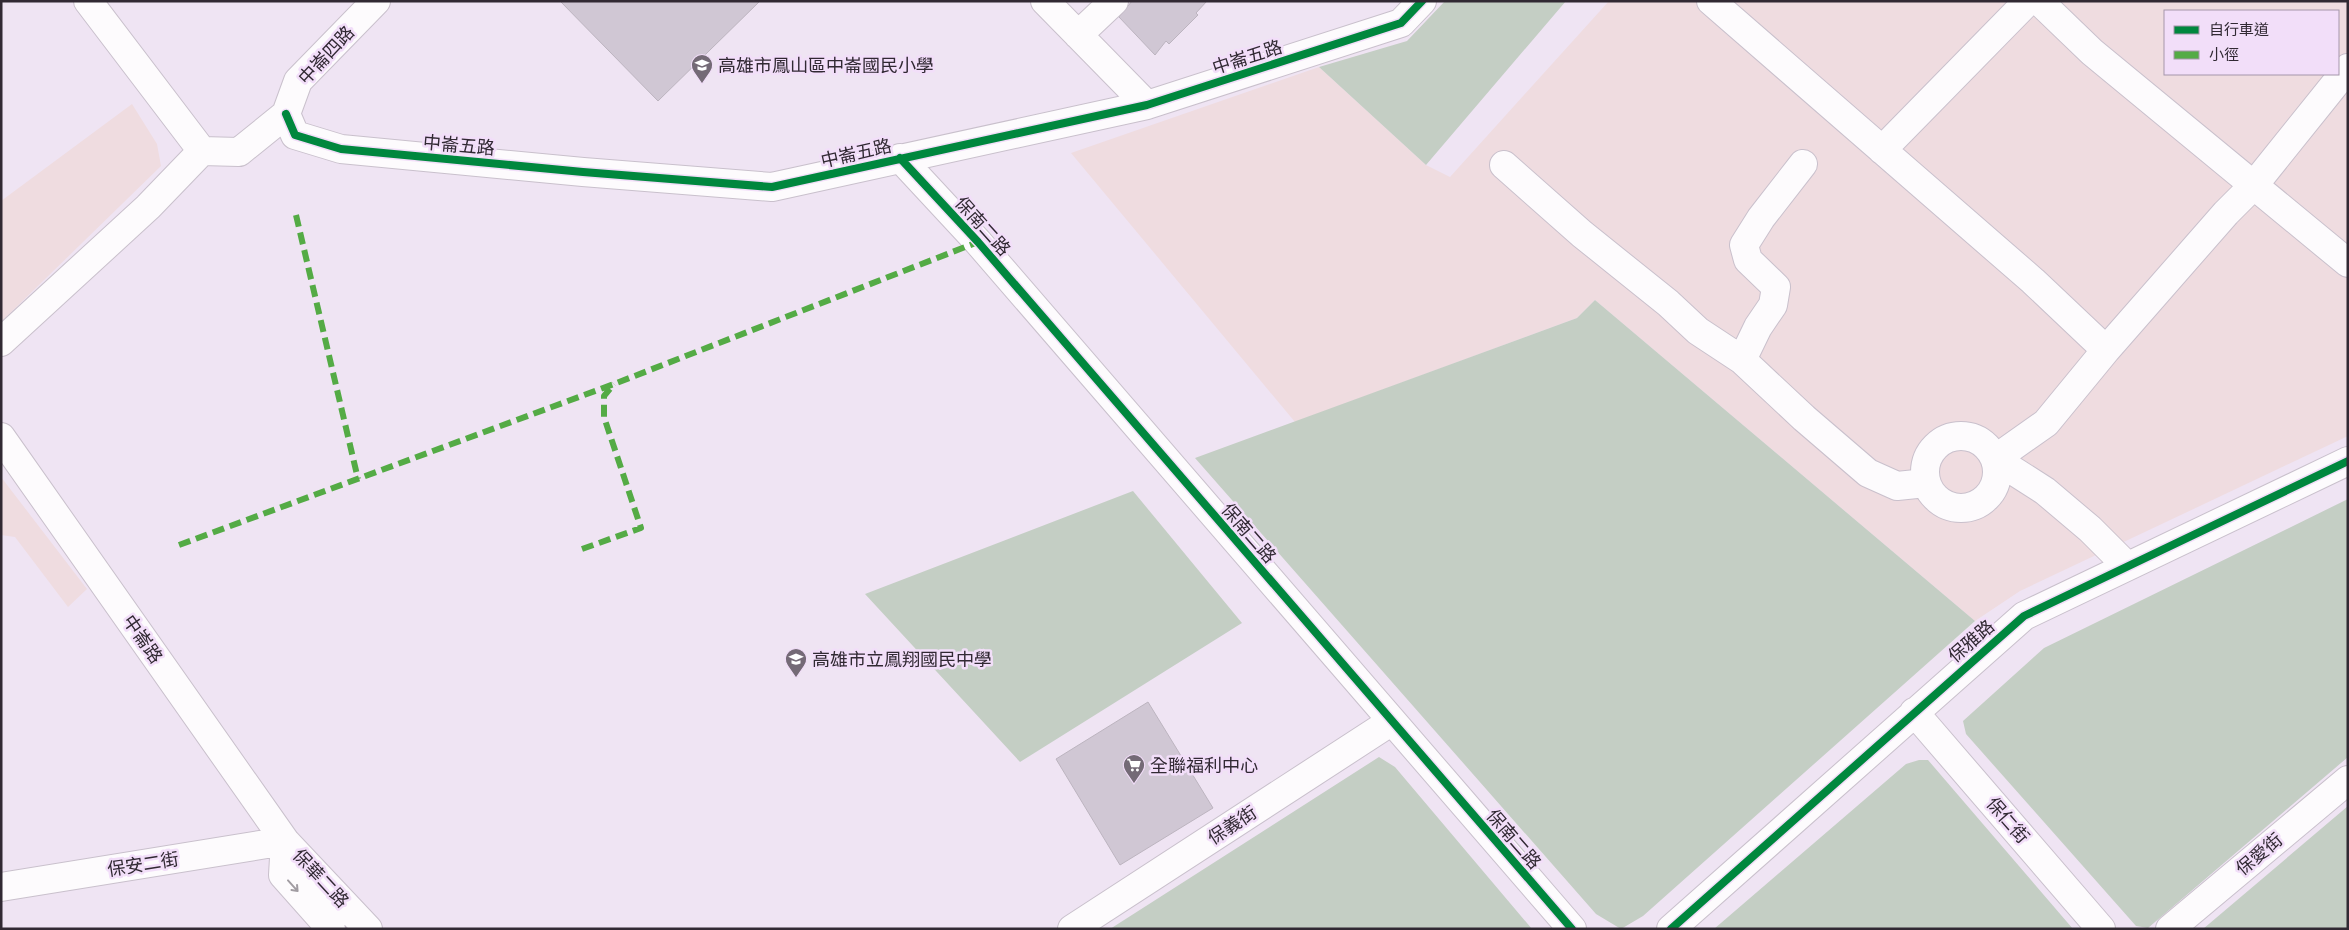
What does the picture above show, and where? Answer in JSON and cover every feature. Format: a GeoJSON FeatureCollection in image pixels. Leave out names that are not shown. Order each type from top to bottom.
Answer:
{"type":"FeatureCollection","features":[{"type":"Feature","properties":{"kind":"street"},"geometry":{"type":"LineString","coordinates":[[88,1],[202,150],[239,152],[286,114]]}},
{"type":"Feature","properties":{"kind":"street","name":"中崙四路"},"geometry":{"type":"LineString","coordinates":[[286,114],[298,80],[376,1]]}},
{"type":"Feature","properties":{"kind":"street"},"geometry":{"type":"LineString","coordinates":[[1045,1],[1147,105]]}},
{"type":"Feature","properties":{"kind":"street"},"geometry":{"type":"LineString","coordinates":[[1078,35],[1114,1]]}},
{"type":"Feature","properties":{"kind":"street","name":"中崙五路"},"geometry":{"type":"LineString","coordinates":[[286,114],[295,135],[341,149],[583,172],[772,187],[1147,105],[1401,23],[1422,1]]}},
{"type":"Feature","properties":{"kind":"street"},"geometry":{"type":"LineString","coordinates":[[1711,1],[2033,281],[2106,350]]}},
{"type":"Feature","properties":{"kind":"street"},"geometry":{"type":"LineString","coordinates":[[1882,150],[2028,1]]}},
{"type":"Feature","properties":{"kind":"street"},"geometry":{"type":"LineString","coordinates":[[2039,1],[2092,52],[2348,263]]}},
{"type":"Feature","properties":{"kind":"street"},"geometry":{"type":"LineString","coordinates":[[1995,460],[2046,423],[2106,350],[2226,213],[2254,186],[2348,68]]}},
{"type":"Feature","properties":{"kind":"street"},"geometry":{"type":"LineString","coordinates":[[1,342],[148,207],[202,150]]}},
{"type":"Feature","properties":{"kind":"street","name":"保南二路"},"geometry":{"type":"LineString","coordinates":[[900,158],[978,242],[1572,929]]}},
{"type":"Feature","properties":{"kind":"street"},"geometry":{"type":"LineString","coordinates":[[1742,360],[1758,327],[1774,305],[1776,287],[1748,260],[1744,246],[1761,218],[1803,164]]}},
{"type":"Feature","properties":{"kind":"street"},"geometry":{"type":"LineString","coordinates":[[1504,165],[1582,234],[1668,303],[1698,331],[1742,360],[1804,418],[1868,473],[1897,486],[1926,483]]}},
{"type":"Feature","properties":{"kind":"street"},"geometry":{"type":"LineString","coordinates":[[1959,436],[1978,440],[1990,450],[1995,460],[1998,473],[1991,494],[1968,508],[1952,508],[1931,493],[1926,483],[1926,461],[1939,444],[1959,436]]}},
{"type":"Feature","properties":{"kind":"street","name":"中崙路"},"geometry":{"type":"LineString","coordinates":[[1,437],[285,841]]}},
{"type":"Feature","properties":{"kind":"street"},"geometry":{"type":"LineString","coordinates":[[1995,460],[2045,491],[2090,529],[2127,566]]}},
{"type":"Feature","properties":{"kind":"street","name":"保雅路"},"geometry":{"type":"LineString","coordinates":[[1671,929],[2024,616],[2348,461]]}},
{"type":"Feature","properties":{"kind":"street","name":"保仁街"},"geometry":{"type":"LineString","coordinates":[[1914,712],[2101,929]]}},
{"type":"Feature","properties":{"kind":"street","name":"保義街"},"geometry":{"type":"LineString","coordinates":[[1072,929],[1392,721]]}},
{"type":"Feature","properties":{"kind":"street","name":"保愛街"},"geometry":{"type":"LineString","coordinates":[[2170,929],[2348,780]]}},
{"type":"Feature","properties":{"kind":"street","name":"保安二街"},"geometry":{"type":"LineString","coordinates":[[1,887],[285,841]]}},
{"type":"Feature","properties":{"kind":"street","name":"保華二路"},"geometry":{"type":"LineString","coordinates":[[285,841],[283,875],[331,929]]}},
{"type":"Feature","properties":{"kind":"street","name":"保華二路"},"geometry":{"type":"LineString","coordinates":[[285,841],[368,929]]}},
{"type":"Feature","properties":{"kind":"shaded area"},"geometry":{"type":"Polygon","coordinates":[[[1445,1],[1566,1],[1426,165],[1319,67],[1407,41],[1445,1]]]}},
{"type":"Feature","properties":{"kind":"shaded area"},"geometry":{"type":"Polygon","coordinates":[[[1609,1],[2348,1],[2348,436],[2020,591],[1975,621],[1595,300],[1577,318],[1295,422],[1071,153],[1319,67],[1426,165],[1450,177],[1609,1]]]}},
{"type":"Feature","properties":{"kind":"shaded area"},"geometry":{"type":"Polygon","coordinates":[[[132,104],[157,144],[161,166],[1,322],[1,201],[132,104]]]}},
{"type":"Feature","properties":{"kind":"shaded area"},"geometry":{"type":"Polygon","coordinates":[[[1595,300],[1975,621],[1643,916],[1621,929],[1596,914],[1195,458],[1577,318],[1595,300]]]}},
{"type":"Feature","properties":{"kind":"shaded area"},"geometry":{"type":"Polygon","coordinates":[[[1,477],[87,589],[68,607],[15,537],[1,535],[1,477]]]}},
{"type":"Feature","properties":{"kind":"shaded area"},"geometry":{"type":"Polygon","coordinates":[[[1133,491],[1242,623],[1020,762],[865,594],[1133,491]]]}},
{"type":"Feature","properties":{"kind":"shaded area"},"geometry":{"type":"Polygon","coordinates":[[[2348,499],[2348,757],[2148,928],[2136,926],[1966,734],[1963,721],[2044,648],[2348,499]]]}},
{"type":"Feature","properties":{"kind":"shaded area"},"geometry":{"type":"Polygon","coordinates":[[[1379,757],[1395,767],[1532,929],[1110,929],[1379,757]]]}},
{"type":"Feature","properties":{"kind":"shaded area"},"geometry":{"type":"Polygon","coordinates":[[[1919,760],[1928,760],[2073,929],[1714,929],[1906,764],[1919,760]]]}},
{"type":"Feature","properties":{"kind":"shaded area"},"geometry":{"type":"Polygon","coordinates":[[[2348,806],[2348,929],[2203,929],[2348,806]]]}},
{"type":"Feature","properties":{"kind":"building"},"geometry":{"type":"Polygon","coordinates":[[[560,1],[760,1],[658,101],[560,1]]]}},
{"type":"Feature","properties":{"kind":"building"},"geometry":{"type":"Polygon","coordinates":[[[1132,1],[1207,1],[1196,13],[1198,15],[1169,44],[1166,41],[1155,55],[1119,17],[1132,1]]]}},
{"type":"Feature","properties":{"kind":"building","name":"全聯福利中心"},"geometry":{"type":"Polygon","coordinates":[[[1148,702],[1213,808],[1120,865],[1056,759],[1148,702]]]}},
{"type":"Feature","properties":{"kind":"marked path"},"geometry":{"type":"LineString","coordinates":[[296,215],[358,479]]}},
{"type":"Feature","properties":{"kind":"marked path"},"geometry":{"type":"LineString","coordinates":[[179,545],[614,384],[978,242]]}},
{"type":"Feature","properties":{"kind":"marked path"},"geometry":{"type":"LineString","coordinates":[[582,549],[641,528],[604,417],[604,396],[614,384]]}},
{"type":"Feature","properties":{"kind":"cycle path"},"geometry":{"type":"LineString","coordinates":[[286,114],[295,135],[341,149],[583,172],[772,187],[1147,105],[1401,23],[1422,1]]}},
{"type":"Feature","properties":{"kind":"cycle path"},"geometry":{"type":"LineString","coordinates":[[900,158],[978,242],[1572,929]]}},
{"type":"Feature","properties":{"kind":"cycle path"},"geometry":{"type":"LineString","coordinates":[[1671,929],[2024,616],[2348,461]]}},
{"type":"Feature","properties":{"kind":"place","name":"高雄市鳳山區中崙國民小學"},"geometry":{"type":"Point","coordinates":[702,84]}},
{"type":"Feature","properties":{"kind":"place","name":"高雄市立鳳翔國民中學"},"geometry":{"type":"Point","coordinates":[796,678]}},
{"type":"Feature","properties":{"kind":"place","name":"全聯福利中心"},"geometry":{"type":"Point","coordinates":[1134,784]}}]}
